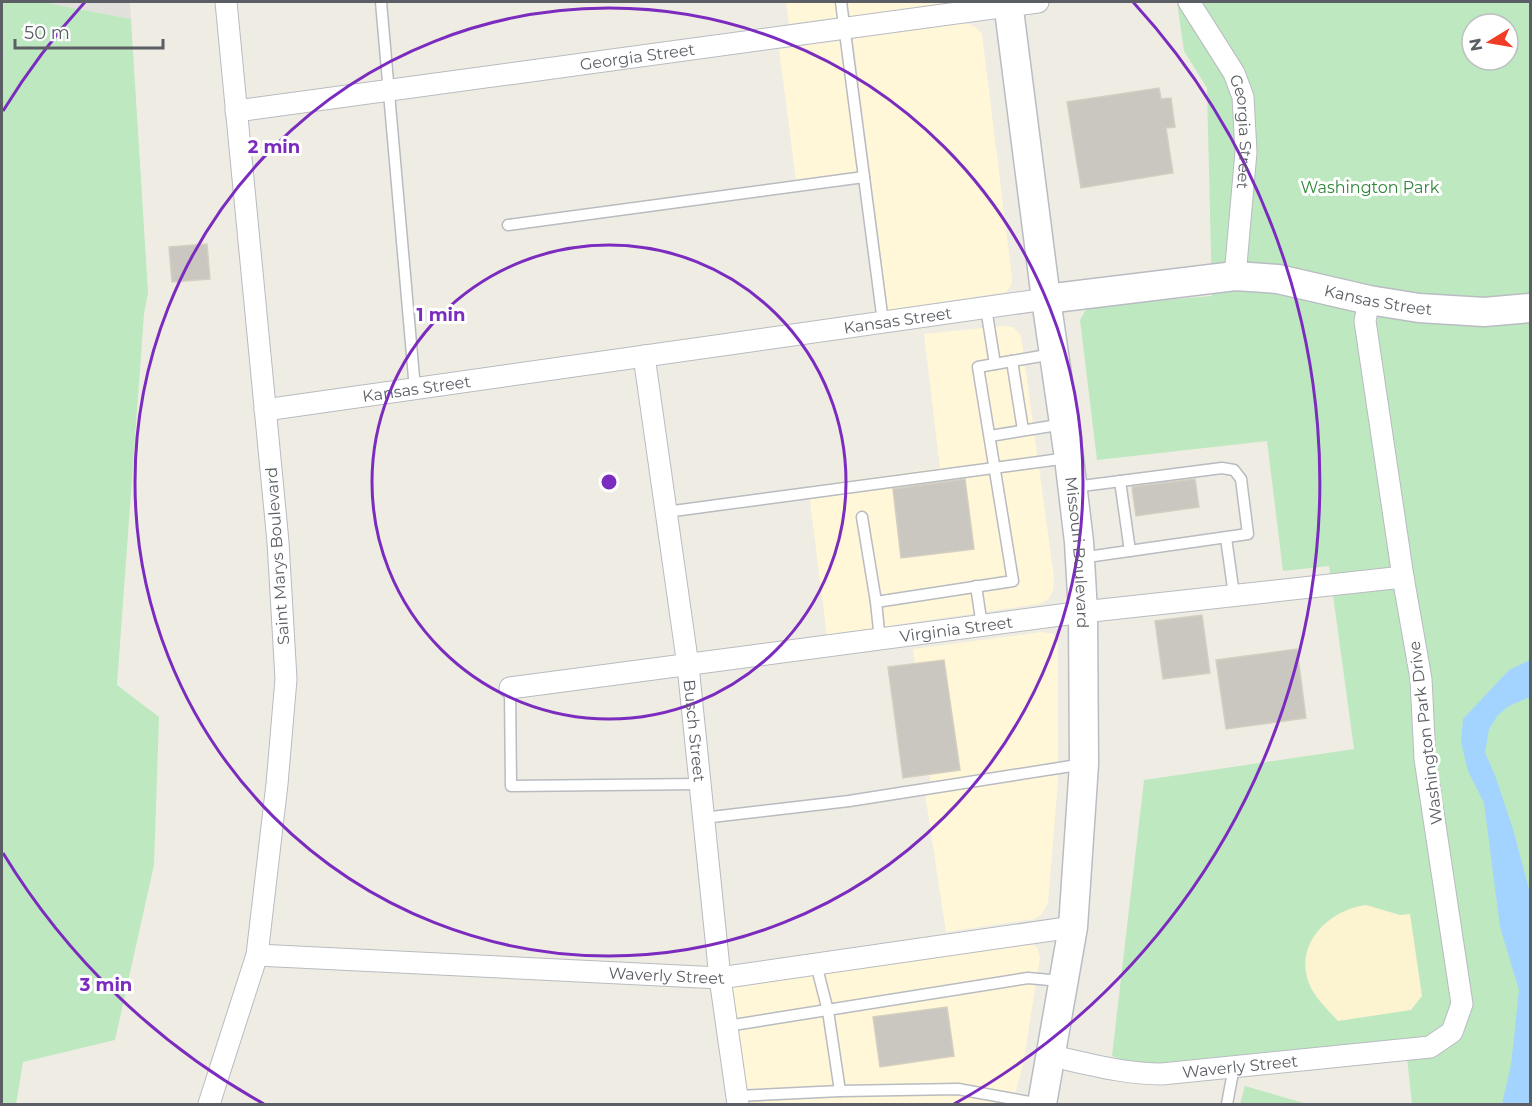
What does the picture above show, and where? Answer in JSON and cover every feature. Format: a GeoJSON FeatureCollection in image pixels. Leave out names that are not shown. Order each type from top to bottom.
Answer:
{"type":"FeatureCollection","features":[{"type":"Feature","properties":{"kind":"main road","name":"Missouri Boulevard"},"geometry":{"type":"LineString","coordinates":[[1008,4],[1069,458],[1083,612],[1084,764],[1073,927],[1052,1056],[1041,1104]]}},
{"type":"Feature","properties":{"kind":"main road","name":"Kansas Street"},"geometry":{"type":"LineString","coordinates":[[1046,299],[1236,276],[1278,279],[1369,300],[1419,308],[1484,312],[1519,310]]}},
{"type":"Feature","properties":{"kind":"street","name":"Saint Marys Boulevard"},"geometry":{"type":"LineString","coordinates":[[209,1104],[257,955],[278,784],[286,679],[278,542],[226,2]]}},
{"type":"Feature","properties":{"kind":"street","name":"Georgia Street"},"geometry":{"type":"LineString","coordinates":[[236,111],[1008,4],[1038,2]]}},
{"type":"Feature","properties":{"kind":"street","name":"Georgia Street"},"geometry":{"type":"LineString","coordinates":[[1189,2],[1234,73],[1243,97],[1245,152],[1236,276]]}},
{"type":"Feature","properties":{"kind":"street","name":"Kansas Street"},"geometry":{"type":"LineString","coordinates":[[265,410],[1046,299]]}},
{"type":"Feature","properties":{"kind":"street","name":"Washington Park Drive"},"geometry":{"type":"LineString","coordinates":[[1369,300],[1365,321],[1403,577],[1421,679],[1425,759],[1462,1004],[1452,1032],[1430,1047]]}},
{"type":"Feature","properties":{"kind":"street","name":"Busch Street"},"geometry":{"type":"LineString","coordinates":[[644,356],[688,666],[720,978],[738,1100]]}},
{"type":"Feature","properties":{"kind":"street","name":"Virginia Street"},"geometry":{"type":"LineString","coordinates":[[510,688],[1083,612],[1403,577]]}},
{"type":"Feature","properties":{"kind":"street","name":"Waverly Street"},"geometry":{"type":"LineString","coordinates":[[257,955],[720,978],[1073,927]]}},
{"type":"Feature","properties":{"kind":"street","name":"Waverly Street"},"geometry":{"type":"LineString","coordinates":[[1052,1056],[1140,1074],[1234,1068],[1430,1047]]}},
{"type":"Feature","properties":{"kind":"lane"},"geometry":{"type":"LineString","coordinates":[[381,2],[415,388]]}},
{"type":"Feature","properties":{"kind":"lane"},"geometry":{"type":"LineString","coordinates":[[841,2],[883,322]]}},
{"type":"Feature","properties":{"kind":"lane"},"geometry":{"type":"LineString","coordinates":[[508,225],[864,177]]}},
{"type":"Feature","properties":{"kind":"lane"},"geometry":{"type":"LineString","coordinates":[[986,308],[995,364]]}},
{"type":"Feature","properties":{"kind":"lane"},"geometry":{"type":"LineString","coordinates":[[876,602],[1013,581],[978,367],[1054,354]]}},
{"type":"Feature","properties":{"kind":"lane"},"geometry":{"type":"LineString","coordinates":[[1012,361],[1023,430]]}},
{"type":"Feature","properties":{"kind":"lane"},"geometry":{"type":"LineString","coordinates":[[990,436],[1064,424]]}},
{"type":"Feature","properties":{"kind":"lane"},"geometry":{"type":"LineString","coordinates":[[666,512],[1069,458]]}},
{"type":"Feature","properties":{"kind":"lane"},"geometry":{"type":"LineString","coordinates":[[1072,487],[1222,468],[1234,470],[1241,479],[1248,534],[1079,558]]}},
{"type":"Feature","properties":{"kind":"lane"},"geometry":{"type":"LineString","coordinates":[[1120,481],[1130,551]]}},
{"type":"Feature","properties":{"kind":"lane"},"geometry":{"type":"LineString","coordinates":[[862,517],[880,640]]}},
{"type":"Feature","properties":{"kind":"lane"},"geometry":{"type":"LineString","coordinates":[[1226,538],[1234,595]]}},
{"type":"Feature","properties":{"kind":"lane"},"geometry":{"type":"LineString","coordinates":[[976,586],[982,626]]}},
{"type":"Feature","properties":{"kind":"lane"},"geometry":{"type":"LineString","coordinates":[[510,688],[511,786],[700,784]]}},
{"type":"Feature","properties":{"kind":"lane"},"geometry":{"type":"LineString","coordinates":[[703,819],[849,801],[1084,764]]}},
{"type":"Feature","properties":{"kind":"lane"},"geometry":{"type":"LineString","coordinates":[[816,964],[828,1011],[840,1091]]}},
{"type":"Feature","properties":{"kind":"lane"},"geometry":{"type":"LineString","coordinates":[[727,1026],[1028,978],[1065,981]]}},
{"type":"Feature","properties":{"kind":"lane"},"geometry":{"type":"LineString","coordinates":[[1227,1104],[1234,1068]]}},
{"type":"Feature","properties":{"kind":"lane"},"geometry":{"type":"LineString","coordinates":[[738,1100],[840,1091],[958,1089],[1041,1104]]}},
{"type":"Feature","properties":{"kind":"shaded area"},"geometry":{"type":"Polygon","coordinates":[[[42,2],[130,2],[131,19],[42,2]]]}},
{"type":"Feature","properties":{"kind":"shaded area"},"geometry":{"type":"Polygon","coordinates":[[[786,2],[835,2],[837,17],[789,24],[786,2]]]}},
{"type":"Feature","properties":{"kind":"shaded area"},"geometry":{"type":"Polygon","coordinates":[[[848,2],[962,2],[850,18],[848,2]]]}},
{"type":"Feature","properties":{"kind":"shaded area"},"geometry":{"type":"Polygon","coordinates":[[[957,23],[969,24],[982,34],[1012,278],[1011,286],[1006,292],[888,310],[853,39],[957,23]]]}},
{"type":"Feature","properties":{"kind":"shaded area"},"geometry":{"type":"Polygon","coordinates":[[[840,41],[857,171],[796,180],[779,49],[840,41]]]}},
{"type":"Feature","properties":{"kind":"shaded area"},"geometry":{"type":"Polygon","coordinates":[[[1013,327],[1021,335],[1054,578],[1053,590],[1049,599],[1039,604],[827,635],[808,486],[940,468],[924,334],[1013,327]]]}},
{"type":"Feature","properties":{"kind":"shaded area"},"geometry":{"type":"Polygon","coordinates":[[[1042,632],[1054,634],[1058,644],[1058,780],[1048,903],[1041,915],[1034,919],[946,932],[924,787],[931,785],[913,649],[1042,632]]]}},
{"type":"Feature","properties":{"kind":"shaded area"},"geometry":{"type":"Polygon","coordinates":[[[1030,944],[1037,947],[1040,957],[1023,1065],[1012,1104],[747,1104],[730,991],[733,986],[1030,944]]]}},
{"type":"Feature","properties":{"kind":"green space"},"geometry":{"type":"Polygon","coordinates":[[[2,2],[42,2],[131,19],[148,292],[144,314],[117,685],[159,717],[154,865],[115,1040],[23,1062],[16,1104],[2,1104],[2,2]]]}},
{"type":"Feature","properties":{"kind":"green space","name":"Washington Park"},"geometry":{"type":"Polygon","coordinates":[[[1177,2],[1530,2],[1530,1104],[1412,1104],[1405,1039],[1136,1065],[1112,1056],[1144,780],[1354,749],[1329,566],[1283,571],[1267,441],[1097,460],[1080,320],[1085,311],[1093,306],[1212,296],[1207,88],[1184,51],[1177,2]]]}},
{"type":"Feature","properties":{"kind":"green space"},"geometry":{"type":"Polygon","coordinates":[[[1245,1086],[1307,1104],[1240,1104],[1245,1086]]]}},
{"type":"Feature","properties":{"kind":"sand"},"geometry":{"type":"Polygon","coordinates":[[[1366,905],[1400,915],[1410,914],[1422,996],[1411,1010],[1338,1021],[1320,1002],[1311,988],[1306,973],[1309,945],[1316,933],[1338,914],[1366,905]]]}},
{"type":"Feature","properties":{"kind":"water"},"geometry":{"type":"Polygon","coordinates":[[[1530,660],[1530,697],[1509,706],[1498,715],[1489,729],[1485,753],[1513,829],[1530,893],[1530,1104],[1502,1104],[1511,1065],[1519,990],[1500,927],[1484,803],[1468,771],[1461,742],[1463,719],[1509,670],[1530,660]]]}},
{"type":"Feature","properties":{"kind":"building"},"geometry":{"type":"Polygon","coordinates":[[[1159,88],[1161,99],[1171,98],[1175,127],[1166,128],[1173,173],[1081,188],[1067,102],[1159,88]]]}},
{"type":"Feature","properties":{"kind":"building"},"geometry":{"type":"Polygon","coordinates":[[[207,244],[210,279],[172,282],[169,247],[207,244]]]}},
{"type":"Feature","properties":{"kind":"building"},"geometry":{"type":"Polygon","coordinates":[[[965,479],[974,549],[901,558],[893,489],[965,479]]]}},
{"type":"Feature","properties":{"kind":"building"},"geometry":{"type":"Polygon","coordinates":[[[1195,479],[1199,507],[1136,516],[1132,487],[1195,479]]]}},
{"type":"Feature","properties":{"kind":"building"},"geometry":{"type":"Polygon","coordinates":[[[1202,615],[1210,673],[1163,679],[1155,621],[1202,615]]]}},
{"type":"Feature","properties":{"kind":"building"},"geometry":{"type":"Polygon","coordinates":[[[1297,649],[1306,718],[1226,729],[1216,660],[1297,649]]]}},
{"type":"Feature","properties":{"kind":"building"},"geometry":{"type":"Polygon","coordinates":[[[944,660],[960,770],[903,778],[888,667],[944,660]]]}},
{"type":"Feature","properties":{"kind":"building"},"geometry":{"type":"Polygon","coordinates":[[[947,1007],[954,1056],[880,1067],[873,1017],[947,1007]]]}}]}
